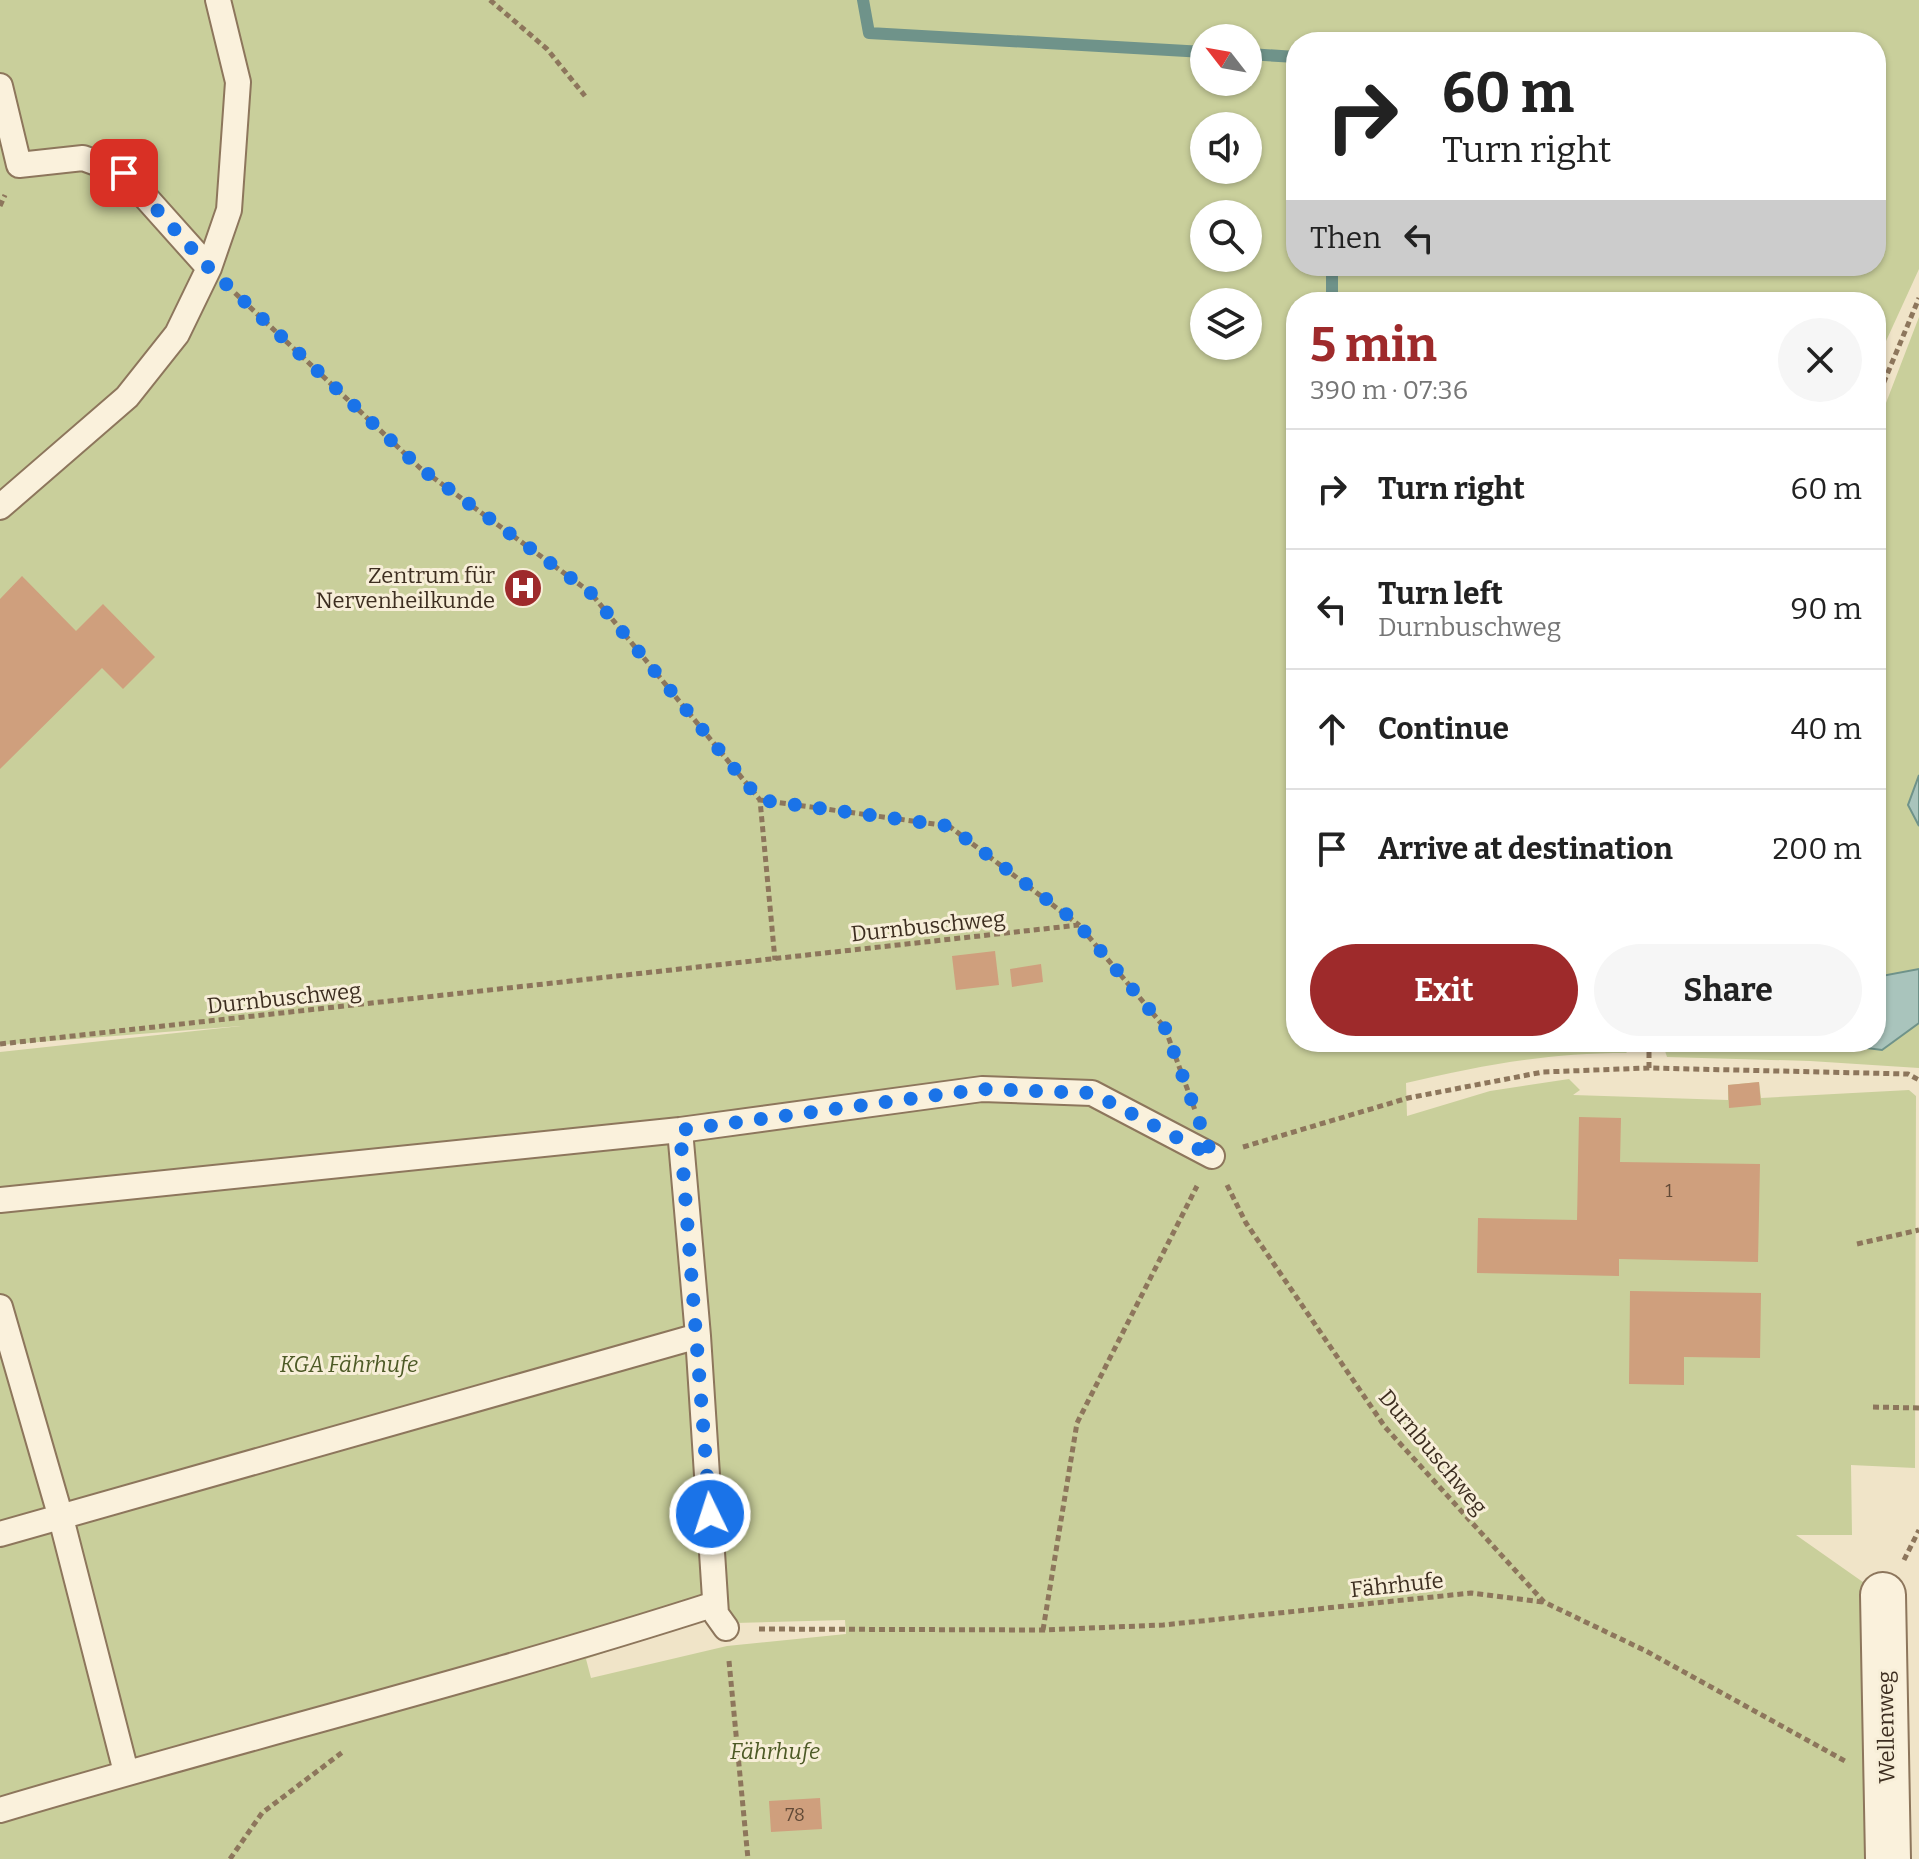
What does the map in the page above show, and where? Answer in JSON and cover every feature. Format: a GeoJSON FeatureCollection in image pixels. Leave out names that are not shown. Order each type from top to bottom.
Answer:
{"type":"FeatureCollection","features":[{"type":"Feature","properties":{"kind":"street","name":"Wellenweg"},"geometry":{"type":"LineString","coordinates":[[1883,1595],[1888,1859]]}},
{"type":"Feature","properties":{"kind":"lane"},"geometry":{"type":"LineString","coordinates":[[0,507],[127,397],[177,334],[209,268],[229,210],[238,82],[218,0]]}},
{"type":"Feature","properties":{"kind":"lane"},"geometry":{"type":"LineString","coordinates":[[0,86],[19,165],[83,158],[124,173],[209,268]]}},
{"type":"Feature","properties":{"kind":"lane"},"geometry":{"type":"LineString","coordinates":[[0,1200],[680,1130],[982,1089],[1092,1093],[1212,1156]]}},
{"type":"Feature","properties":{"kind":"lane"},"geometry":{"type":"LineString","coordinates":[[680,1130],[698,1336],[715,1604],[716,1614],[726,1628]]}},
{"type":"Feature","properties":{"kind":"lane"},"geometry":{"type":"LineString","coordinates":[[0,1307],[61,1518],[126,1772]]}},
{"type":"Feature","properties":{"kind":"lane"},"geometry":{"type":"LineString","coordinates":[[0,1534],[698,1336]]}},
{"type":"Feature","properties":{"kind":"lane"},"geometry":{"type":"LineString","coordinates":[[0,1810],[126,1772],[580,1648],[715,1604]]}},
{"type":"Feature","properties":{"kind":"path"},"geometry":{"type":"LineString","coordinates":[[490,0],[547,49],[585,96]]}},
{"type":"Feature","properties":{"kind":"path"},"geometry":{"type":"LineString","coordinates":[[209,268],[420,468],[590,592],[760,800],[775,960]]}},
{"type":"Feature","properties":{"kind":"path"},"geometry":{"type":"LineString","coordinates":[[1886,377],[1919,298]]}},
{"type":"Feature","properties":{"kind":"path"},"geometry":{"type":"LineString","coordinates":[[760,800],[949,826],[1079,925]]}},
{"type":"Feature","properties":{"kind":"path","name":"Durnbuschweg"},"geometry":{"type":"LineString","coordinates":[[0,1044],[1079,925],[1165,1028],[1212,1156],[1246,1223],[1385,1427],[1544,1602],[1646,1651],[1887,1785]]}},
{"type":"Feature","properties":{"kind":"path"},"geometry":{"type":"LineString","coordinates":[[1649,1052],[1649,1068]]}},
{"type":"Feature","properties":{"kind":"path"},"geometry":{"type":"LineString","coordinates":[[1043,1630],[1077,1423],[1212,1156],[1408,1098],[1543,1072],[1649,1068],[1908,1074],[1919,1080]]}},
{"type":"Feature","properties":{"kind":"path"},"geometry":{"type":"LineString","coordinates":[[1857,1244],[1919,1230]]}},
{"type":"Feature","properties":{"kind":"path"},"geometry":{"type":"LineString","coordinates":[[1873,1407],[1919,1408]]}},
{"type":"Feature","properties":{"kind":"path","name":"Fährhufe"},"geometry":{"type":"LineString","coordinates":[[726,1628],[1043,1630],[1163,1625],[1471,1593],[1544,1602]]}},
{"type":"Feature","properties":{"kind":"path"},"geometry":{"type":"LineString","coordinates":[[726,1628],[748,1859]]}},
{"type":"Feature","properties":{"kind":"path"},"geometry":{"type":"LineString","coordinates":[[230,1859],[262,1813],[350,1746]]}},
{"type":"Feature","properties":{"kind":"green space","name":"KGA Fährhufe"},"geometry":{"type":"Polygon","coordinates":[[[0,0],[1919,0],[1919,269],[1886,341],[1886,292],[1286,292],[1286,1052],[1627,1052],[1515,1061],[1406,1083],[1407,1116],[1490,1091],[1569,1079],[1580,1090],[1573,1095],[1728,1100],[1728,1085],[1759,1082],[1761,1098],[1909,1090],[1916,1096],[1915,1468],[1851,1465],[1852,1535],[1796,1535],[1870,1587],[1872,1859],[0,1859],[0,1052],[241,1026],[0,1045],[0,0]],[[716,1614],[586,1659],[591,1678],[727,1646],[846,1634],[845,1620],[734,1623],[716,1614]]]}},
{"type":"Feature","properties":{"kind":"green space"},"geometry":{"type":"Polygon","coordinates":[[[1919,317],[1919,775],[1908,805],[1919,826],[1919,969],[1886,975],[1886,403],[1919,317]]]}},
{"type":"Feature","properties":{"kind":"green space"},"geometry":{"type":"Polygon","coordinates":[[[1919,1023],[1919,1068],[1667,1057],[1665,1052],[1886,1052],[1886,1046],[1919,1023]]]}},
{"type":"Feature","properties":{"kind":"water"},"geometry":{"type":"Polygon","coordinates":[[[1919,775],[1919,826],[1908,805],[1919,775]]]}},
{"type":"Feature","properties":{"kind":"water"},"geometry":{"type":"Polygon","coordinates":[[[1919,969],[1919,1023],[1886,1047],[1886,975],[1919,969]]]}},
{"type":"Feature","properties":{"kind":"building"},"geometry":{"type":"Polygon","coordinates":[[[22,576],[76,631],[103,604],[155,657],[123,689],[102,668],[0,769],[0,599],[22,576]]]}},
{"type":"Feature","properties":{"kind":"building"},"geometry":{"type":"Polygon","coordinates":[[[995,951],[999,985],[956,990],[952,956],[995,951]]]}},
{"type":"Feature","properties":{"kind":"building"},"geometry":{"type":"Polygon","coordinates":[[[1041,964],[1043,982],[1012,987],[1010,969],[1041,964]]]}},
{"type":"Feature","properties":{"kind":"building"},"geometry":{"type":"Polygon","coordinates":[[[1759,1082],[1761,1105],[1729,1108],[1728,1085],[1759,1082]]]}},
{"type":"Feature","properties":{"kind":"building"},"geometry":{"type":"Polygon","coordinates":[[[1579,1117],[1621,1118],[1620,1162],[1760,1164],[1758,1262],[1619,1259],[1619,1276],[1477,1273],[1478,1218],[1577,1220],[1579,1117]]]}},
{"type":"Feature","properties":{"kind":"building"},"geometry":{"type":"Polygon","coordinates":[[[1630,1291],[1761,1293],[1760,1358],[1684,1357],[1684,1385],[1629,1384],[1630,1291]]]}},
{"type":"Feature","properties":{"kind":"building"},"geometry":{"type":"Polygon","coordinates":[[[820,1798],[822,1829],[771,1832],[769,1801],[820,1798]]]}},
{"type":"Feature","properties":{"kind":"waterway"},"geometry":{"type":"LineString","coordinates":[[863,0],[869,33],[1190,51]]}},
{"type":"Feature","properties":{"kind":"waterway"},"geometry":{"type":"LineString","coordinates":[[1262,55],[1286,56]]}},
{"type":"Feature","properties":{"kind":"waterway"},"geometry":{"type":"LineString","coordinates":[[1332,276],[1332,292]]}},
{"type":"Feature","properties":{"kind":"place","name":"Zentrum für Nervenheilkunde"},"geometry":{"type":"Point","coordinates":[523,588]}},
{"type":"Feature","properties":{"kind":"route"},"geometry":{"type":"LineString","coordinates":[[124,173],[209,268],[420,468],[590,592],[760,800],[949,826],[1079,925],[1165,1028],[1212,1156],[1092,1093],[982,1089],[680,1130],[710,1514]]}}]}
